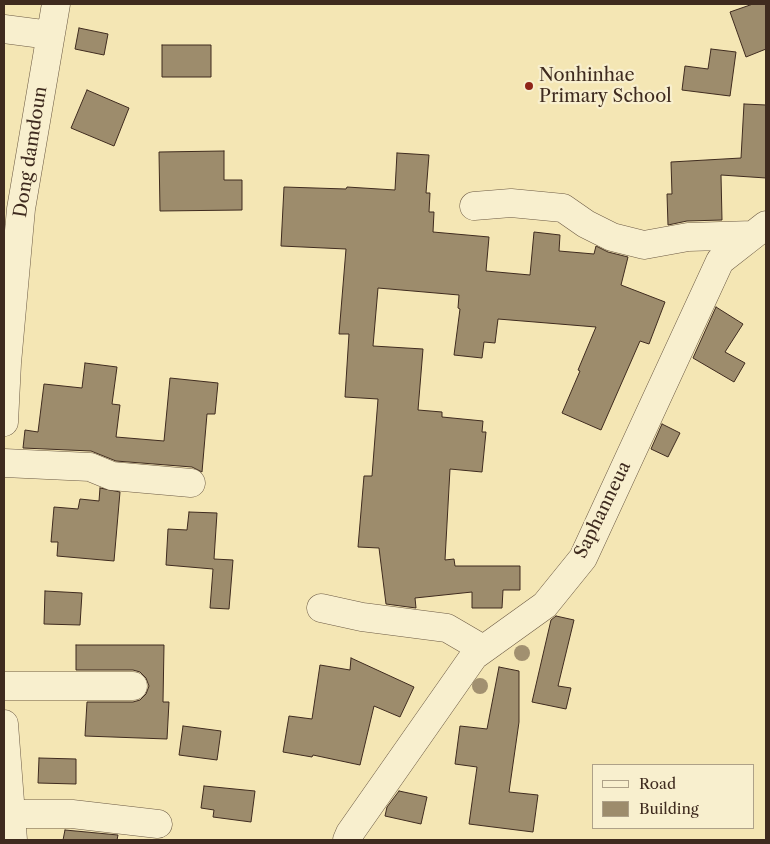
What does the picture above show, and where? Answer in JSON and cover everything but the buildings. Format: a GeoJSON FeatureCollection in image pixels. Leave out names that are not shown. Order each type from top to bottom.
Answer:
{"type":"FeatureCollection","features":[{"type":"Feature","properties":{"kind":"street","name":"Dong damdoun"},"geometry":{"type":"LineString","coordinates":[[4,422],[12,208],[56,4]]}},
{"type":"Feature","properties":{"kind":"street"},"geometry":{"type":"LineString","coordinates":[[4,29],[50,35]]}},
{"type":"Feature","properties":{"kind":"street"},"geometry":{"type":"LineString","coordinates":[[474,206],[512,203],[563,208],[586,224],[612,237],[644,246],[688,237],[760,230]]}},
{"type":"Feature","properties":{"kind":"street","name":"Saphanneua"},"geometry":{"type":"LineString","coordinates":[[347,840],[350,833],[474,656],[545,605],[583,558],[720,261],[760,230]]}},
{"type":"Feature","properties":{"kind":"street"},"geometry":{"type":"LineString","coordinates":[[4,463],[90,467],[112,476],[191,483]]}},
{"type":"Feature","properties":{"kind":"street"},"geometry":{"type":"LineString","coordinates":[[320,608],[362,617],[447,628],[483,649]]}},
{"type":"Feature","properties":{"kind":"street"},"geometry":{"type":"LineString","coordinates":[[4,686],[133,686]]}},
{"type":"Feature","properties":{"kind":"street"},"geometry":{"type":"LineString","coordinates":[[4,724],[12,827],[72,814],[158,824]]}},
{"type":"Feature","properties":{"kind":"place","name":"Nonhinhae Primary School"},"geometry":{"type":"Point","coordinates":[529,86]}}]}
